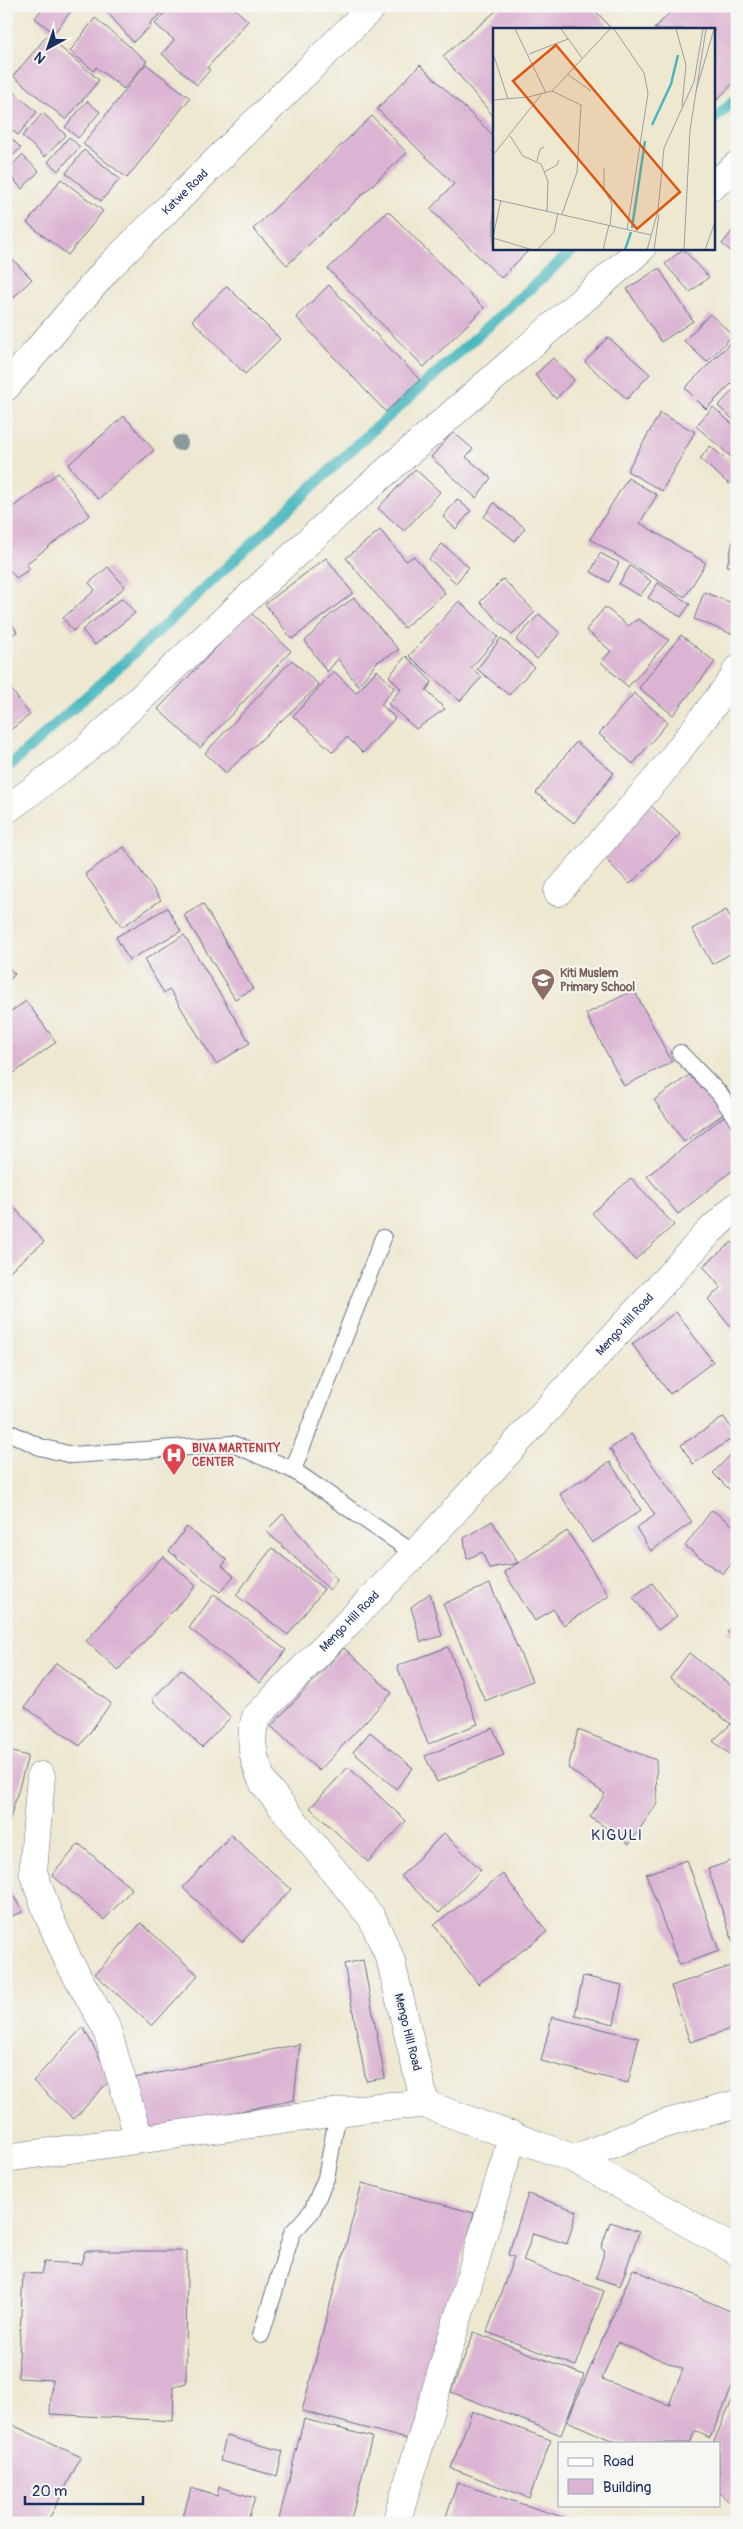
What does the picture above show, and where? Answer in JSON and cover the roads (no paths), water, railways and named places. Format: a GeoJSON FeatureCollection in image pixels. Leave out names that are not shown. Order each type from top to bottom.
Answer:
{"type":"FeatureCollection","features":[{"type":"Feature","properties":{"kind":"main road","name":"Katwe Road"},"geometry":{"type":"LineString","coordinates":[[6,386],[108,268],[373,6]]}},
{"type":"Feature","properties":{"kind":"main road"},"geometry":{"type":"LineString","coordinates":[[716,183],[737,165]]}},
{"type":"Feature","properties":{"kind":"main road"},"geometry":{"type":"LineString","coordinates":[[6,810],[80,754],[340,512],[640,250]]}},
{"type":"Feature","properties":{"kind":"main road"},"geometry":{"type":"LineString","coordinates":[[558,892],[658,777],[734,678],[737,670]]}},
{"type":"Feature","properties":{"kind":"main road","name":"Mengo Hill Road"},"geometry":{"type":"LineString","coordinates":[[425,2104],[390,1958],[372,1918],[264,1784],[254,1763],[252,1729],[262,1709],[415,1554],[710,1231],[737,1206]]}},
{"type":"Feature","properties":{"kind":"main road"},"geometry":{"type":"LineString","coordinates":[[41,1776],[33,1872],[48,1914],[68,1960],[106,2027],[139,2139]]}},
{"type":"Feature","properties":{"kind":"main road"},"geometry":{"type":"LineString","coordinates":[[6,2158],[376,2106],[425,2104],[575,2159],[737,2250]]}},
{"type":"Feature","properties":{"kind":"main road"},"geometry":{"type":"LineString","coordinates":[[575,2159],[653,2127],[737,2104]]}},
{"type":"Feature","properties":{"kind":"main road"},"geometry":{"type":"LineString","coordinates":[[396,2523],[513,2135]]}},
{"type":"Feature","properties":{"kind":"lane"},"geometry":{"type":"LineString","coordinates":[[680,1053],[720,1094],[737,1120]]}},
{"type":"Feature","properties":{"kind":"lane"},"geometry":{"type":"LineString","coordinates":[[292,1470],[382,1238]]}},
{"type":"Feature","properties":{"kind":"lane"},"geometry":{"type":"LineString","coordinates":[[6,1431],[40,1447],[72,1455],[233,1444],[292,1470],[415,1554]]}},
{"type":"Feature","properties":{"kind":"lane"},"geometry":{"type":"LineString","coordinates":[[261,2336],[292,2233],[312,2210],[326,2178],[338,2112]]}},
{"type":"Feature","properties":{"kind":"waterway"},"geometry":{"type":"LineString","coordinates":[[716,117],[737,98]]}},
{"type":"Feature","properties":{"kind":"waterway"},"geometry":{"type":"LineString","coordinates":[[6,769],[164,626],[360,442],[573,250]]}},
{"type":"Feature","properties":{"kind":"place","name":"Kiti Muslem Primary School"},"geometry":{"type":"Point","coordinates":[543,1001]}},
{"type":"Feature","properties":{"kind":"place","name":"BIVA MARTENITY CENTER"},"geometry":{"type":"Point","coordinates":[174,1476]}},
{"type":"Feature","properties":{"kind":"district","name":"KIGULI"},"geometry":{"type":"Point","coordinates":[617,1835]}}]}
